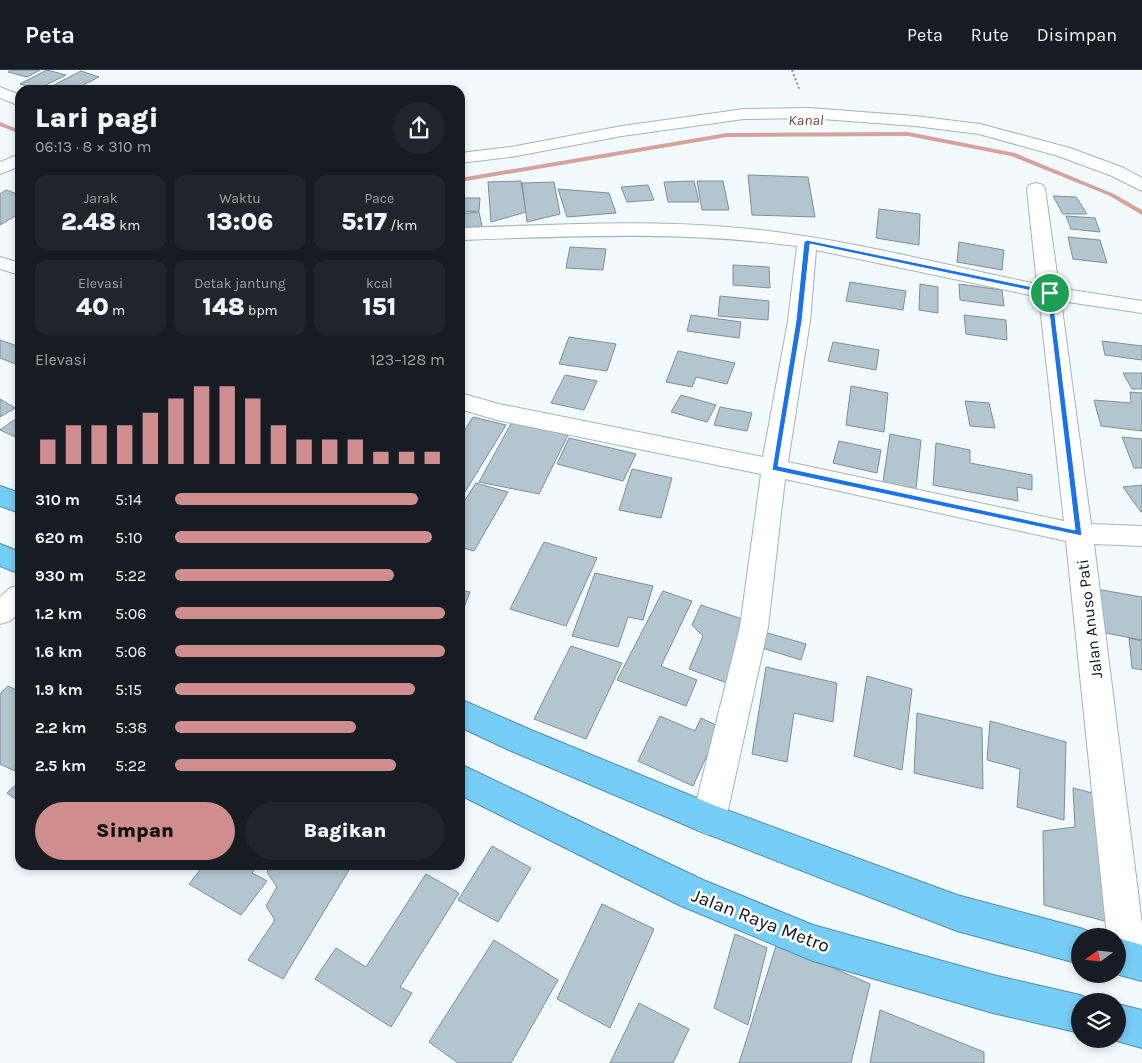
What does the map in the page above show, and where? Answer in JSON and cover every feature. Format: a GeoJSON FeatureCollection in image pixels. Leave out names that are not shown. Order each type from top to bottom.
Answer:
{"type":"FeatureCollection","features":[{"type":"Feature","properties":{"kind":"highway"},"geometry":{"type":"LineString","coordinates":[[0,495],[15,502]]}},
{"type":"Feature","properties":{"kind":"highway"},"geometry":{"type":"LineString","coordinates":[[0,554],[15,562]]}},
{"type":"Feature","properties":{"kind":"highway"},"geometry":{"type":"LineString","coordinates":[[465,714],[520,740],[709,819],[957,913],[1071,944]]}},
{"type":"Feature","properties":{"kind":"highway","name":"Jalan Raya Metro"},"geometry":{"type":"LineString","coordinates":[[465,781],[691,892],[813,943],[993,994],[1071,1012]]}},
{"type":"Feature","properties":{"kind":"highway"},"geometry":{"type":"LineString","coordinates":[[1126,1025],[1142,1029]]}},
{"type":"Feature","properties":{"kind":"street"},"geometry":{"type":"LineString","coordinates":[[0,92],[15,99]]}},
{"type":"Feature","properties":{"kind":"street"},"geometry":{"type":"LineString","coordinates":[[465,157],[511,152],[622,131],[744,114],[809,113],[915,121],[980,129],[1064,152],[1118,172],[1142,185]]}},
{"type":"Feature","properties":{"kind":"street"},"geometry":{"type":"LineString","coordinates":[[0,169],[15,162]]}},
{"type":"Feature","properties":{"kind":"street","name":"Jalan Anuso Pati"},"geometry":{"type":"LineString","coordinates":[[1036,189],[1129,960]]}},
{"type":"Feature","properties":{"kind":"street"},"geometry":{"type":"LineString","coordinates":[[465,234],[572,230],[701,231],[807,242],[1050,293],[1142,307]]}},
{"type":"Feature","properties":{"kind":"street"},"geometry":{"type":"LineString","coordinates":[[709,819],[754,627],[774,468],[799,321],[807,242]]}},
{"type":"Feature","properties":{"kind":"street"},"geometry":{"type":"LineString","coordinates":[[0,263],[15,268]]}},
{"type":"Feature","properties":{"kind":"street"},"geometry":{"type":"LineString","coordinates":[[465,402],[497,412],[774,468],[1079,534],[1142,536]]}},
{"type":"Feature","properties":{"kind":"street"},"geometry":{"type":"LineString","coordinates":[[0,612],[15,600]]}},
{"type":"Feature","properties":{"kind":"building"},"geometry":{"type":"Polygon","coordinates":[[[12,70],[40,70],[27,77],[8,72],[12,70]]]}},
{"type":"Feature","properties":{"kind":"building"},"geometry":{"type":"Polygon","coordinates":[[[47,70],[66,75],[46,85],[20,84],[47,70]]]}},
{"type":"Feature","properties":{"kind":"building"},"geometry":{"type":"Polygon","coordinates":[[[81,71],[99,77],[83,85],[54,85],[81,71]]]}},
{"type":"Feature","properties":{"kind":"building"},"geometry":{"type":"Polygon","coordinates":[[[748,175],[808,177],[815,217],[752,215],[748,175]]]}},
{"type":"Feature","properties":{"kind":"building"},"geometry":{"type":"Polygon","coordinates":[[[521,181],[526,212],[491,222],[488,182],[521,181]]]}},
{"type":"Feature","properties":{"kind":"building"},"geometry":{"type":"Polygon","coordinates":[[[694,181],[699,202],[668,202],[664,182],[694,181]]]}},
{"type":"Feature","properties":{"kind":"building"},"geometry":{"type":"Polygon","coordinates":[[[697,181],[723,181],[729,210],[702,210],[697,181]]]}},
{"type":"Feature","properties":{"kind":"building"},"geometry":{"type":"Polygon","coordinates":[[[554,182],[560,214],[527,222],[522,183],[554,182]]]}},
{"type":"Feature","properties":{"kind":"building"},"geometry":{"type":"Polygon","coordinates":[[[648,185],[654,200],[627,202],[621,187],[648,185]]]}},
{"type":"Feature","properties":{"kind":"building"},"geometry":{"type":"Polygon","coordinates":[[[558,189],[609,193],[616,213],[567,217],[558,189]]]}},
{"type":"Feature","properties":{"kind":"building"},"geometry":{"type":"Polygon","coordinates":[[[6,190],[15,193],[15,216],[0,225],[0,194],[6,190]]]}},
{"type":"Feature","properties":{"kind":"building"},"geometry":{"type":"Polygon","coordinates":[[[1053,196],[1076,197],[1087,214],[1063,214],[1053,196]]]}},
{"type":"Feature","properties":{"kind":"building"},"geometry":{"type":"Polygon","coordinates":[[[465,198],[480,198],[479,211],[465,212],[465,198]]]}},
{"type":"Feature","properties":{"kind":"building"},"geometry":{"type":"Polygon","coordinates":[[[879,209],[920,214],[919,245],[876,238],[879,209]]]}},
{"type":"Feature","properties":{"kind":"building"},"geometry":{"type":"Polygon","coordinates":[[[479,212],[482,226],[465,228],[465,213],[479,212]]]}},
{"type":"Feature","properties":{"kind":"building"},"geometry":{"type":"Polygon","coordinates":[[[1066,216],[1095,218],[1100,232],[1071,229],[1066,216]]]}},
{"type":"Feature","properties":{"kind":"building"},"geometry":{"type":"Polygon","coordinates":[[[1068,237],[1100,240],[1107,263],[1073,259],[1068,237]]]}},
{"type":"Feature","properties":{"kind":"building"},"geometry":{"type":"Polygon","coordinates":[[[959,242],[1004,250],[1002,270],[957,262],[959,242]]]}},
{"type":"Feature","properties":{"kind":"building"},"geometry":{"type":"Polygon","coordinates":[[[570,247],[606,249],[603,270],[566,268],[570,247]]]}},
{"type":"Feature","properties":{"kind":"building"},"geometry":{"type":"Polygon","coordinates":[[[733,265],[769,267],[770,288],[733,285],[733,265]]]}},
{"type":"Feature","properties":{"kind":"building"},"geometry":{"type":"Polygon","coordinates":[[[850,282],[906,291],[903,310],[846,301],[850,282]]]}},
{"type":"Feature","properties":{"kind":"building"},"geometry":{"type":"Polygon","coordinates":[[[920,284],[938,287],[938,313],[919,310],[920,284]]]}},
{"type":"Feature","properties":{"kind":"building"},"geometry":{"type":"Polygon","coordinates":[[[959,284],[1002,290],[1004,306],[960,300],[959,284]]]}},
{"type":"Feature","properties":{"kind":"building"},"geometry":{"type":"Polygon","coordinates":[[[720,296],[769,301],[768,320],[718,316],[720,296]]]}},
{"type":"Feature","properties":{"kind":"building"},"geometry":{"type":"Polygon","coordinates":[[[691,315],[741,322],[739,338],[687,331],[691,315]]]}},
{"type":"Feature","properties":{"kind":"building"},"geometry":{"type":"Polygon","coordinates":[[[964,315],[1006,320],[1007,340],[966,334],[964,315]]]}},
{"type":"Feature","properties":{"kind":"building"},"geometry":{"type":"Polygon","coordinates":[[[569,337],[616,344],[607,371],[559,364],[569,337]]]}},
{"type":"Feature","properties":{"kind":"building"},"geometry":{"type":"Polygon","coordinates":[[[0,340],[15,345],[15,364],[0,358],[0,340]]]}},
{"type":"Feature","properties":{"kind":"building"},"geometry":{"type":"Polygon","coordinates":[[[1102,341],[1142,346],[1142,360],[1105,355],[1102,341]]]}},
{"type":"Feature","properties":{"kind":"building"},"geometry":{"type":"Polygon","coordinates":[[[833,342],[879,350],[876,370],[828,361],[833,342]]]}},
{"type":"Feature","properties":{"kind":"building"},"geometry":{"type":"Polygon","coordinates":[[[678,351],[735,363],[727,384],[696,377],[692,387],[666,382],[678,351]]]}},
{"type":"Feature","properties":{"kind":"building"},"geometry":{"type":"Polygon","coordinates":[[[1123,373],[1142,373],[1142,389],[1132,389],[1123,373]]]}},
{"type":"Feature","properties":{"kind":"building"},"geometry":{"type":"Polygon","coordinates":[[[565,375],[597,381],[584,410],[551,403],[565,375]]]}},
{"type":"Feature","properties":{"kind":"building"},"geometry":{"type":"Polygon","coordinates":[[[851,386],[888,393],[884,432],[846,425],[851,386]]]}},
{"type":"Feature","properties":{"kind":"building"},"geometry":{"type":"Polygon","coordinates":[[[1130,392],[1142,393],[1142,431],[1101,426],[1094,400],[1131,403],[1130,392]]]}},
{"type":"Feature","properties":{"kind":"building"},"geometry":{"type":"Polygon","coordinates":[[[681,395],[716,405],[707,422],[671,412],[681,395]]]}},
{"type":"Feature","properties":{"kind":"building"},"geometry":{"type":"Polygon","coordinates":[[[0,399],[15,408],[0,417],[0,399]]]}},
{"type":"Feature","properties":{"kind":"building"},"geometry":{"type":"Polygon","coordinates":[[[965,401],[989,403],[995,428],[970,426],[965,401]]]}},
{"type":"Feature","properties":{"kind":"building"},"geometry":{"type":"Polygon","coordinates":[[[720,407],[752,413],[747,431],[714,425],[720,407]]]}},
{"type":"Feature","properties":{"kind":"building"},"geometry":{"type":"Polygon","coordinates":[[[473,417],[506,425],[465,492],[465,430],[473,417]]]}},
{"type":"Feature","properties":{"kind":"building"},"geometry":{"type":"Polygon","coordinates":[[[15,420],[15,437],[0,430],[15,420]]]}},
{"type":"Feature","properties":{"kind":"building"},"geometry":{"type":"Polygon","coordinates":[[[512,422],[568,435],[539,494],[479,482],[512,422]]]}},
{"type":"Feature","properties":{"kind":"building"},"geometry":{"type":"Polygon","coordinates":[[[890,434],[921,440],[916,489],[883,482],[890,434]]]}},
{"type":"Feature","properties":{"kind":"building"},"geometry":{"type":"Polygon","coordinates":[[[1122,437],[1142,439],[1142,468],[1134,468],[1122,437]]]}},
{"type":"Feature","properties":{"kind":"building"},"geometry":{"type":"Polygon","coordinates":[[[569,438],[636,454],[623,481],[557,464],[569,438]]]}},
{"type":"Feature","properties":{"kind":"building"},"geometry":{"type":"Polygon","coordinates":[[[839,441],[881,450],[877,473],[833,463],[839,441]]]}},
{"type":"Feature","properties":{"kind":"building"},"geometry":{"type":"Polygon","coordinates":[[[936,443],[970,450],[970,463],[1032,475],[1032,490],[1017,487],[1018,501],[933,485],[936,443]]]}},
{"type":"Feature","properties":{"kind":"building"},"geometry":{"type":"Polygon","coordinates":[[[632,469],[672,478],[661,518],[619,510],[632,469]]]}},
{"type":"Feature","properties":{"kind":"building"},"geometry":{"type":"Polygon","coordinates":[[[476,483],[508,492],[474,551],[465,548],[465,500],[476,483]]]}},
{"type":"Feature","properties":{"kind":"building"},"geometry":{"type":"Polygon","coordinates":[[[1142,485],[1142,512],[1141,512],[1123,487],[1142,485]]]}},
{"type":"Feature","properties":{"kind":"building"},"geometry":{"type":"Polygon","coordinates":[[[544,542],[597,558],[566,626],[510,609],[544,542]]]}},
{"type":"Feature","properties":{"kind":"building"},"geometry":{"type":"Polygon","coordinates":[[[595,573],[653,586],[643,620],[628,617],[618,647],[572,636],[595,573]]]}},
{"type":"Feature","properties":{"kind":"building"},"geometry":{"type":"Polygon","coordinates":[[[1096,589],[1142,597],[1142,640],[1100,632],[1096,589]]]}},
{"type":"Feature","properties":{"kind":"building"},"geometry":{"type":"Polygon","coordinates":[[[465,591],[470,592],[465,605],[465,591]]]}},
{"type":"Feature","properties":{"kind":"building"},"geometry":{"type":"Polygon","coordinates":[[[663,591],[692,601],[661,666],[697,680],[686,706],[617,680],[663,591]]]}},
{"type":"Feature","properties":{"kind":"building"},"geometry":{"type":"Polygon","coordinates":[[[701,605],[751,622],[727,683],[689,669],[703,636],[692,625],[701,605]]]}},
{"type":"Feature","properties":{"kind":"building"},"geometry":{"type":"Polygon","coordinates":[[[764,632],[806,644],[801,660],[759,647],[764,632]]]}},
{"type":"Feature","properties":{"kind":"building"},"geometry":{"type":"Polygon","coordinates":[[[1129,638],[1142,641],[1142,670],[1132,668],[1129,638]]]}},
{"type":"Feature","properties":{"kind":"building"},"geometry":{"type":"Polygon","coordinates":[[[571,646],[622,663],[586,739],[534,719],[571,646]]]}},
{"type":"Feature","properties":{"kind":"building"},"geometry":{"type":"Polygon","coordinates":[[[766,667],[837,683],[833,722],[794,713],[787,762],[752,754],[766,667]]]}},
{"type":"Feature","properties":{"kind":"building"},"geometry":{"type":"Polygon","coordinates":[[[867,676],[912,689],[902,770],[854,756],[867,676]]]}},
{"type":"Feature","properties":{"kind":"building"},"geometry":{"type":"Polygon","coordinates":[[[8,686],[15,690],[15,771],[0,764],[0,694],[8,686]]]}},
{"type":"Feature","properties":{"kind":"building"},"geometry":{"type":"Polygon","coordinates":[[[917,713],[982,728],[983,789],[914,773],[917,713]]]}},
{"type":"Feature","properties":{"kind":"building"},"geometry":{"type":"Polygon","coordinates":[[[660,716],[695,731],[701,718],[720,727],[693,786],[638,761],[660,716]]]}},
{"type":"Feature","properties":{"kind":"building"},"geometry":{"type":"Polygon","coordinates":[[[990,721],[1066,742],[1064,820],[1017,807],[1020,769],[987,760],[990,721]]]}},
{"type":"Feature","properties":{"kind":"building"},"geometry":{"type":"Polygon","coordinates":[[[15,786],[15,799],[7,793],[15,786]]]}},
{"type":"Feature","properties":{"kind":"building"},"geometry":{"type":"Polygon","coordinates":[[[1073,788],[1104,796],[1112,923],[1044,905],[1043,831],[1075,827],[1073,788]]]}},
{"type":"Feature","properties":{"kind":"building"},"geometry":{"type":"Polygon","coordinates":[[[492,846],[531,868],[498,922],[458,900],[492,846]]]}},
{"type":"Feature","properties":{"kind":"building"},"geometry":{"type":"Polygon","coordinates":[[[200,870],[254,870],[252,873],[267,881],[241,915],[189,884],[200,870]]]}},
{"type":"Feature","properties":{"kind":"building"},"geometry":{"type":"Polygon","coordinates":[[[268,870],[349,870],[283,979],[248,960],[275,920],[266,906],[277,887],[267,872],[268,870]]]}},
{"type":"Feature","properties":{"kind":"building"},"geometry":{"type":"Polygon","coordinates":[[[426,874],[459,893],[400,987],[412,993],[391,1027],[315,979],[336,948],[366,967],[426,874]]]}},
{"type":"Feature","properties":{"kind":"building"},"geometry":{"type":"Polygon","coordinates":[[[602,904],[654,929],[610,1028],[557,999],[602,904]]]}},
{"type":"Feature","properties":{"kind":"building"},"geometry":{"type":"Polygon","coordinates":[[[735,934],[767,948],[748,1025],[714,1008],[735,934]]]}},
{"type":"Feature","properties":{"kind":"building"},"geometry":{"type":"Polygon","coordinates":[[[494,940],[558,980],[511,1063],[458,1063],[429,1042],[494,940]]]}},
{"type":"Feature","properties":{"kind":"building"},"geometry":{"type":"Polygon","coordinates":[[[777,943],[870,984],[851,1063],[739,1063],[777,943]]]}},
{"type":"Feature","properties":{"kind":"building"},"geometry":{"type":"Polygon","coordinates":[[[639,1003],[689,1029],[673,1063],[610,1063],[639,1003]]]}},
{"type":"Feature","properties":{"kind":"building"},"geometry":{"type":"Polygon","coordinates":[[[880,1010],[984,1052],[984,1063],[870,1063],[880,1010]]]}},
{"type":"Feature","properties":{"kind":"waterway","name":"Kanal"},"geometry":{"type":"LineString","coordinates":[[0,124],[15,130]]}},
{"type":"Feature","properties":{"kind":"waterway","name":"Kanal"},"geometry":{"type":"LineString","coordinates":[[465,179],[727,135],[908,134],[1013,154],[1112,195],[1142,213]]}},
{"type":"Feature","properties":{"kind":"route"},"geometry":{"type":"LineString","coordinates":[[807,242],[1050,293],[1079,534],[774,468],[799,321],[807,242]]}}]}
